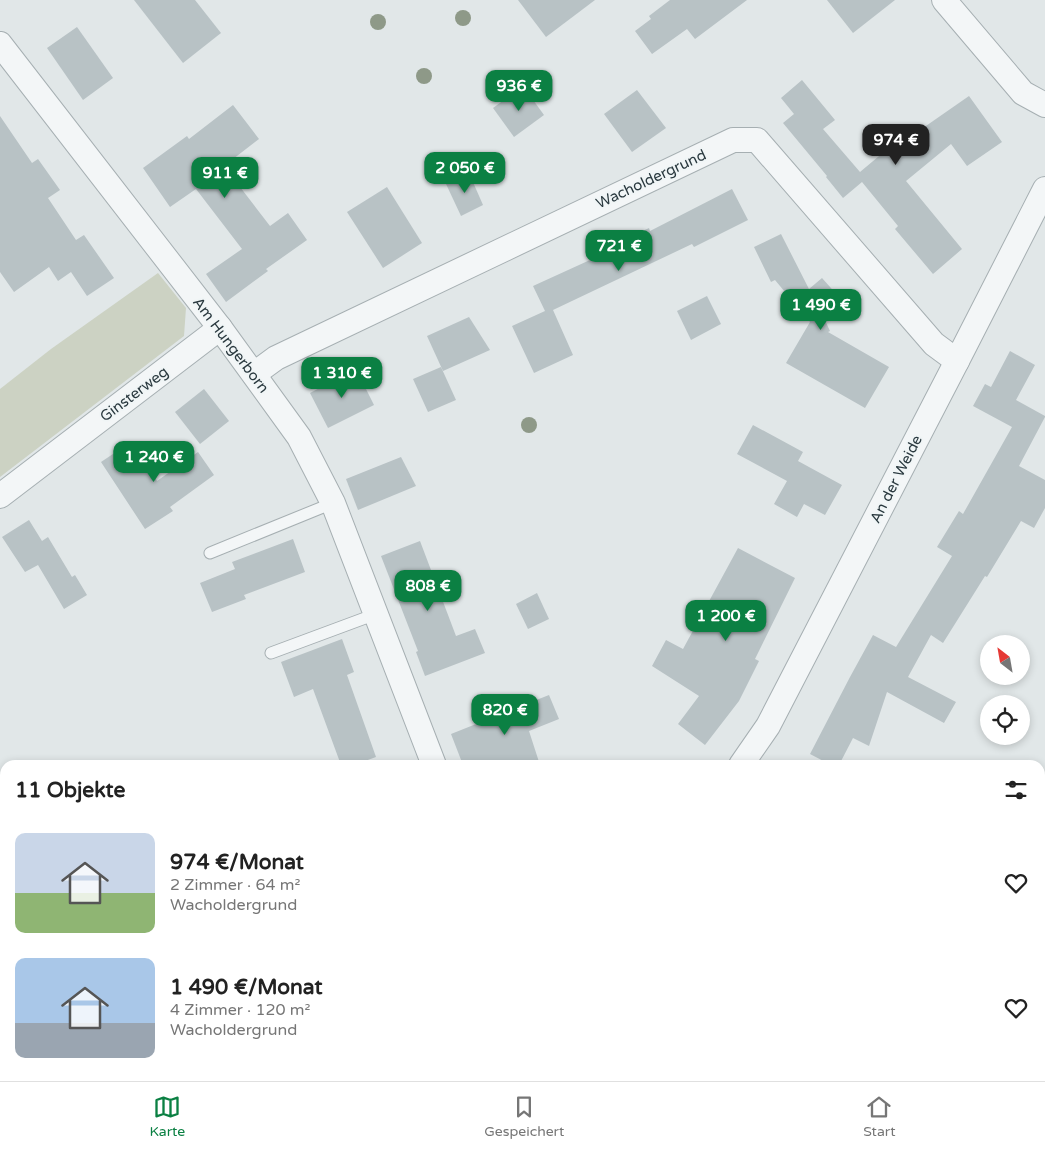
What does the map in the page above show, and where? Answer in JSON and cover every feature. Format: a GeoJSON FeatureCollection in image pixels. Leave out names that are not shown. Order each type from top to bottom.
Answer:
{"type":"FeatureCollection","features":[{"type":"Feature","properties":{"kind":"street"},"geometry":{"type":"LineString","coordinates":[[944,0],[1024,93],[1045,105]]}},
{"type":"Feature","properties":{"kind":"street","name":"Am Hungerborn"},"geometry":{"type":"LineString","coordinates":[[0,44],[220,328],[299,437],[332,503],[432,760]]}},
{"type":"Feature","properties":{"kind":"street","name":"Wacholdergrund"},"geometry":{"type":"LineString","coordinates":[[254,374],[276,358],[733,140],[757,140],[934,344],[957,361]]}},
{"type":"Feature","properties":{"kind":"street","name":"An der Weide"},"geometry":{"type":"LineString","coordinates":[[744,760],[768,726],[1045,189]]}},
{"type":"Feature","properties":{"kind":"street","name":"Ginsterweg"},"geometry":{"type":"LineString","coordinates":[[0,496],[220,328]]}},
{"type":"Feature","properties":{"kind":"lane"},"geometry":{"type":"LineString","coordinates":[[210,553],[332,503]]}},
{"type":"Feature","properties":{"kind":"lane"},"geometry":{"type":"LineString","coordinates":[[271,653],[376,614]]}},
{"type":"Feature","properties":{"kind":"green space"},"geometry":{"type":"Polygon","coordinates":[[[158,273],[186,308],[184,336],[0,477],[0,389],[51,349],[158,273]]]}},
{"type":"Feature","properties":{"kind":"building"},"geometry":{"type":"Polygon","coordinates":[[[134,0],[195,0],[221,33],[183,63],[134,0]]]}},
{"type":"Feature","properties":{"kind":"building"},"geometry":{"type":"Polygon","coordinates":[[[518,0],[595,0],[546,37],[518,0]]]}},
{"type":"Feature","properties":{"kind":"building"},"geometry":{"type":"Polygon","coordinates":[[[670,0],[747,0],[695,39],[687,29],[652,54],[635,31],[651,19],[649,16],[670,0]]]}},
{"type":"Feature","properties":{"kind":"building"},"geometry":{"type":"Polygon","coordinates":[[[827,0],[895,0],[853,33],[827,0]]]}},
{"type":"Feature","properties":{"kind":"building"},"geometry":{"type":"Polygon","coordinates":[[[77,27],[113,78],[83,100],[47,48],[77,27]]]}},
{"type":"Feature","properties":{"kind":"building"},"geometry":{"type":"Polygon","coordinates":[[[802,80],[835,120],[823,129],[860,172],[897,141],[900,144],[969,96],[1002,142],[967,166],[951,144],[906,181],[962,249],[933,274],[895,229],[898,226],[862,182],[843,198],[783,123],[794,114],[781,98],[802,80]]]}},
{"type":"Feature","properties":{"kind":"building"},"geometry":{"type":"Polygon","coordinates":[[[523,86],[544,115],[514,137],[493,108],[523,86]]]}},
{"type":"Feature","properties":{"kind":"building"},"geometry":{"type":"Polygon","coordinates":[[[637,90],[666,128],[632,152],[604,114],[637,90]]]}},
{"type":"Feature","properties":{"kind":"building"},"geometry":{"type":"Polygon","coordinates":[[[233,105],[259,139],[224,166],[270,226],[288,213],[307,240],[266,269],[268,271],[226,302],[206,274],[242,249],[196,189],[170,207],[143,168],[187,136],[189,139],[233,105]]]}},
{"type":"Feature","properties":{"kind":"building"},"geometry":{"type":"Polygon","coordinates":[[[0,116],[32,163],[38,159],[60,190],[48,198],[76,240],[84,235],[114,278],[87,296],[71,272],[58,281],[49,267],[14,292],[0,272],[0,116]]]}},
{"type":"Feature","properties":{"kind":"building"},"geometry":{"type":"Polygon","coordinates":[[[469,173],[483,205],[461,216],[446,184],[469,173]]]}},
{"type":"Feature","properties":{"kind":"building"},"geometry":{"type":"Polygon","coordinates":[[[387,187],[422,243],[383,268],[347,212],[387,187]]]}},
{"type":"Feature","properties":{"kind":"building"},"geometry":{"type":"Polygon","coordinates":[[[732,189],[748,220],[694,247],[692,244],[553,310],[573,355],[534,373],[512,326],[545,311],[533,286],[590,260],[588,257],[649,228],[650,231],[732,189]]]}},
{"type":"Feature","properties":{"kind":"building"},"geometry":{"type":"Polygon","coordinates":[[[781,234],[809,289],[822,278],[839,297],[821,312],[830,331],[828,332],[889,367],[865,408],[786,363],[810,322],[775,280],[771,282],[754,247],[781,234]]]}},
{"type":"Feature","properties":{"kind":"building"},"geometry":{"type":"Polygon","coordinates":[[[707,296],[721,324],[691,340],[677,311],[707,296]]]}},
{"type":"Feature","properties":{"kind":"building"},"geometry":{"type":"Polygon","coordinates":[[[469,317],[490,350],[443,371],[427,336],[469,317]]]}},
{"type":"Feature","properties":{"kind":"building"},"geometry":{"type":"Polygon","coordinates":[[[1010,351],[1035,365],[1016,400],[1045,417],[1019,466],[1045,480],[1045,508],[1034,528],[1021,521],[987,577],[985,576],[943,643],[931,635],[908,677],[956,702],[944,723],[887,692],[869,746],[853,738],[842,760],[821,760],[810,754],[873,635],[896,647],[952,556],[937,547],[959,511],[963,514],[1012,427],[973,406],[985,384],[991,387],[1010,351]]]}},
{"type":"Feature","properties":{"kind":"building"},"geometry":{"type":"Polygon","coordinates":[[[441,367],[456,400],[428,412],[413,379],[441,367]]]}},
{"type":"Feature","properties":{"kind":"building"},"geometry":{"type":"Polygon","coordinates":[[[356,369],[374,405],[328,428],[310,393],[356,369]]]}},
{"type":"Feature","properties":{"kind":"building"},"geometry":{"type":"Polygon","coordinates":[[[204,389],[229,421],[200,444],[175,412],[204,389]]]}},
{"type":"Feature","properties":{"kind":"building"},"geometry":{"type":"Polygon","coordinates":[[[753,425],[803,452],[798,461],[842,485],[825,515],[804,504],[797,517],[774,504],[787,481],[737,454],[753,425]]]}},
{"type":"Feature","properties":{"kind":"building"},"geometry":{"type":"Polygon","coordinates":[[[131,442],[157,481],[198,452],[214,475],[170,507],[173,511],[145,529],[101,462],[131,442]]]}},
{"type":"Feature","properties":{"kind":"building"},"geometry":{"type":"Polygon","coordinates":[[[401,457],[416,486],[358,510],[346,479],[401,457]]]}},
{"type":"Feature","properties":{"kind":"building"},"geometry":{"type":"Polygon","coordinates":[[[29,520],[42,541],[48,537],[72,577],[75,575],[87,595],[64,609],[38,565],[25,572],[2,537],[29,520]]]}},
{"type":"Feature","properties":{"kind":"building"},"geometry":{"type":"Polygon","coordinates":[[[293,539],[305,572],[244,595],[246,599],[212,612],[200,583],[235,569],[232,562],[293,539]]]}},
{"type":"Feature","properties":{"kind":"building"},"geometry":{"type":"Polygon","coordinates":[[[420,541],[456,636],[475,629],[485,653],[425,676],[416,652],[418,651],[381,556],[420,541]]]}},
{"type":"Feature","properties":{"kind":"building"},"geometry":{"type":"Polygon","coordinates":[[[738,548],[795,578],[755,659],[759,661],[739,701],[705,745],[678,724],[699,696],[652,666],[666,640],[683,649],[738,548]]]}},
{"type":"Feature","properties":{"kind":"building"},"geometry":{"type":"Polygon","coordinates":[[[537,593],[549,619],[528,629],[516,604],[537,593]]]}},
{"type":"Feature","properties":{"kind":"building"},"geometry":{"type":"Polygon","coordinates":[[[342,639],[354,672],[347,675],[376,757],[368,760],[339,760],[313,689],[294,697],[281,662],[342,639]]]}},
{"type":"Feature","properties":{"kind":"building"},"geometry":{"type":"Polygon","coordinates":[[[549,695],[559,719],[529,731],[538,760],[461,760],[451,734],[549,695]]]}}]}
